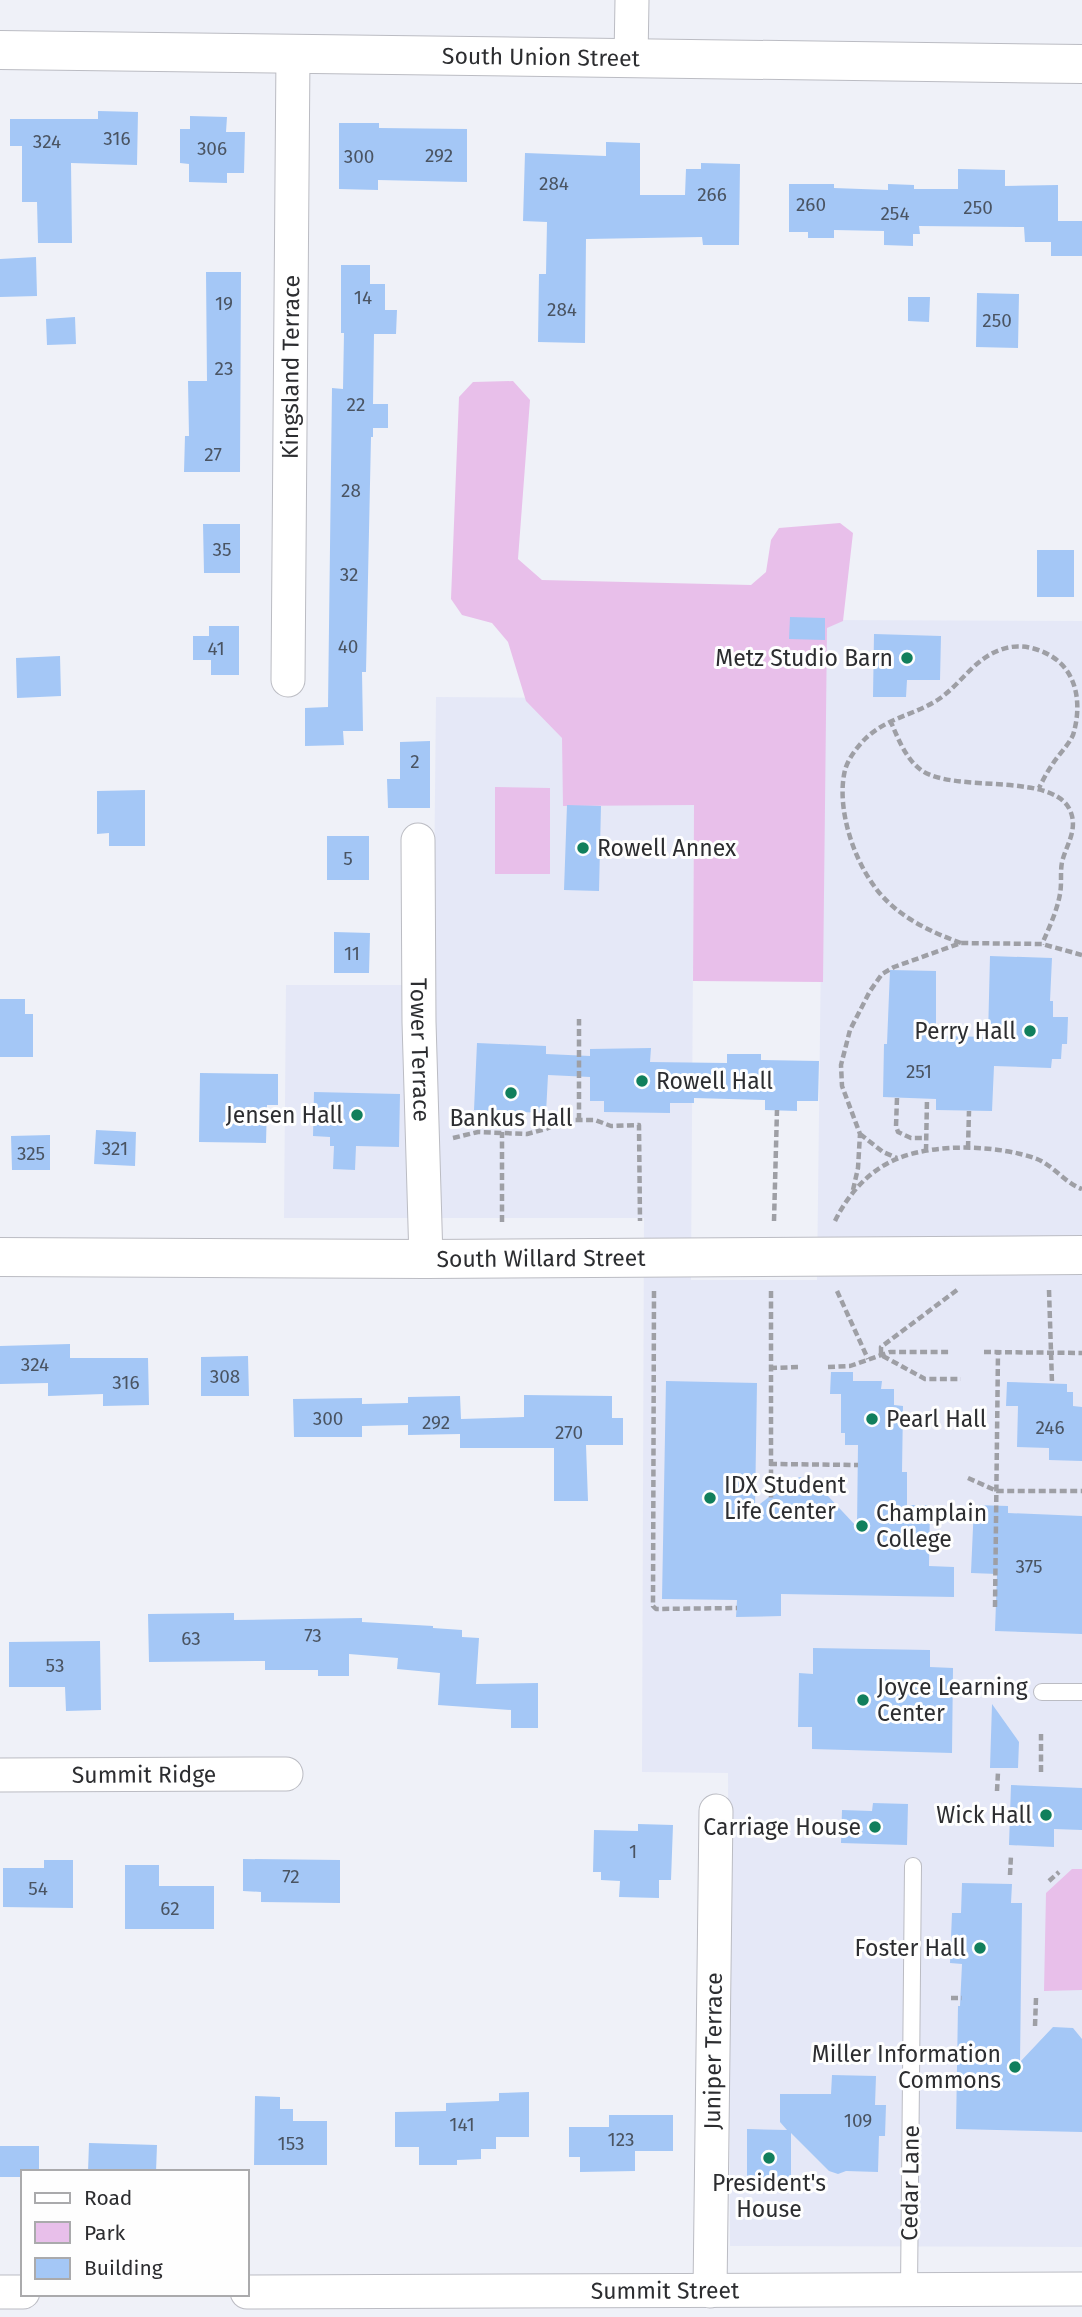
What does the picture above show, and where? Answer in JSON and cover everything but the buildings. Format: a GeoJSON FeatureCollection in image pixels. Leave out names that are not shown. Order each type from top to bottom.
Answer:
{"type":"FeatureCollection","features":[{"type":"Feature","properties":{"kind":"main road","name":"South Union Street"},"geometry":{"type":"LineString","coordinates":[[0,50],[1082,64]]}},
{"type":"Feature","properties":{"kind":"main road","name":"South Willard Street"},"geometry":{"type":"LineString","coordinates":[[0,1257],[426,1259],[1082,1255]]}},
{"type":"Feature","properties":{"kind":"street"},"geometry":{"type":"LineString","coordinates":[[631,58],[632,0]]}},
{"type":"Feature","properties":{"kind":"street","name":"Kingsland Terrace"},"geometry":{"type":"LineString","coordinates":[[288,680],[293,53]]}},
{"type":"Feature","properties":{"kind":"street","name":"Tower Terrace"},"geometry":{"type":"LineString","coordinates":[[418,840],[419,1022],[426,1259]]}},
{"type":"Feature","properties":{"kind":"street","name":"Summit Ridge"},"geometry":{"type":"LineString","coordinates":[[0,1775],[286,1774]]}},
{"type":"Feature","properties":{"kind":"street","name":"Juniper Terrace"},"geometry":{"type":"LineString","coordinates":[[710,2291],[716,1811]]}},
{"type":"Feature","properties":{"kind":"street","name":"Summit Street"},"geometry":{"type":"LineString","coordinates":[[248,2291],[1082,2290]]}},
{"type":"Feature","properties":{"kind":"street"},"geometry":{"type":"LineString","coordinates":[[0,2292],[21,2292]]}},
{"type":"Feature","properties":{"kind":"lane"},"geometry":{"type":"LineString","coordinates":[[1042,1692],[1082,1692]]}},
{"type":"Feature","properties":{"kind":"lane","name":"Cedar Lane"},"geometry":{"type":"LineString","coordinates":[[909,2290],[913,1866]]}},
{"type":"Feature","properties":{"kind":"path"},"geometry":{"type":"LineString","coordinates":[[1039,788],[1073,735],[1079,715],[1079,694],[1073,678],[1063,664],[1037,649],[1019,646],[1002,649],[984,657],[950,691],[927,707],[890,720],[865,738],[853,753],[845,770],[844,802],[850,840],[866,876],[886,901],[907,918],[933,933],[961,943],[1042,944],[1082,955]]}},
{"type":"Feature","properties":{"kind":"path"},"geometry":{"type":"LineString","coordinates":[[890,720],[908,757],[921,770],[935,777],[958,782],[1039,788],[1056,796],[1068,806],[1073,831],[1063,858],[1056,908],[1042,944]]}},
{"type":"Feature","properties":{"kind":"path"},"geometry":{"type":"LineString","coordinates":[[835,1221],[853,1190],[858,1168],[860,1134],[842,1086],[841,1065],[850,1030],[882,974],[961,943]]}},
{"type":"Feature","properties":{"kind":"path"},"geometry":{"type":"LineString","coordinates":[[579,1019],[579,1120]]}},
{"type":"Feature","properties":{"kind":"path"},"geometry":{"type":"LineString","coordinates":[[897,1098],[898,1132],[911,1138],[927,1138]]}},
{"type":"Feature","properties":{"kind":"path"},"geometry":{"type":"LineString","coordinates":[[926,1151],[927,1099]]}},
{"type":"Feature","properties":{"kind":"path"},"geometry":{"type":"LineString","coordinates":[[774,1221],[777,1110]]}},
{"type":"Feature","properties":{"kind":"path"},"geometry":{"type":"LineString","coordinates":[[968,1148],[969,1111]]}},
{"type":"Feature","properties":{"kind":"path"},"geometry":{"type":"LineString","coordinates":[[449,1138],[478,1132],[527,1134],[565,1120],[595,1120],[611,1126],[639,1125],[640,1221]]}},
{"type":"Feature","properties":{"kind":"path"},"geometry":{"type":"LineString","coordinates":[[502,1132],[502,1222]]}},
{"type":"Feature","properties":{"kind":"path"},"geometry":{"type":"LineString","coordinates":[[860,1134],[873,1146],[898,1158]]}},
{"type":"Feature","properties":{"kind":"path"},"geometry":{"type":"LineString","coordinates":[[853,1190],[898,1158],[926,1151],[968,1148],[1000,1150],[1040,1160],[1082,1189]]}},
{"type":"Feature","properties":{"kind":"path"},"geometry":{"type":"LineString","coordinates":[[654,1290],[653,1606],[656,1609],[737,1608]]}},
{"type":"Feature","properties":{"kind":"path"},"geometry":{"type":"LineString","coordinates":[[881,1355],[881,1347],[957,1290]]}},
{"type":"Feature","properties":{"kind":"path"},"geometry":{"type":"LineString","coordinates":[[1049,1290],[1052,1383]]}},
{"type":"Feature","properties":{"kind":"path"},"geometry":{"type":"LineString","coordinates":[[771,1291],[771,1502]]}},
{"type":"Feature","properties":{"kind":"path"},"geometry":{"type":"LineString","coordinates":[[837,1291],[868,1359]]}},
{"type":"Feature","properties":{"kind":"path"},"geometry":{"type":"LineString","coordinates":[[828,1367],[850,1366],[890,1352],[950,1352]]}},
{"type":"Feature","properties":{"kind":"path"},"geometry":{"type":"LineString","coordinates":[[984,1352],[1082,1353]]}},
{"type":"Feature","properties":{"kind":"path"},"geometry":{"type":"LineString","coordinates":[[995,1607],[998,1352]]}},
{"type":"Feature","properties":{"kind":"path"},"geometry":{"type":"LineString","coordinates":[[881,1355],[925,1379],[961,1379]]}},
{"type":"Feature","properties":{"kind":"path"},"geometry":{"type":"LineString","coordinates":[[770,1367],[799,1367]]}},
{"type":"Feature","properties":{"kind":"path"},"geometry":{"type":"LineString","coordinates":[[770,1464],[858,1465]]}},
{"type":"Feature","properties":{"kind":"path"},"geometry":{"type":"LineString","coordinates":[[968,1478],[997,1491],[1082,1491]]}},
{"type":"Feature","properties":{"kind":"path"},"geometry":{"type":"LineString","coordinates":[[1041,1734],[1041,1772]]}},
{"type":"Feature","properties":{"kind":"path"},"geometry":{"type":"LineString","coordinates":[[997,1791],[998,1772]]}},
{"type":"Feature","properties":{"kind":"path"},"geometry":{"type":"LineString","coordinates":[[1010,1875],[1011,1854]]}},
{"type":"Feature","properties":{"kind":"path"},"geometry":{"type":"LineString","coordinates":[[1049,1881],[1059,1872]]}},
{"type":"Feature","properties":{"kind":"path"},"geometry":{"type":"LineString","coordinates":[[951,1998],[962,1998]]}},
{"type":"Feature","properties":{"kind":"path"},"geometry":{"type":"LineString","coordinates":[[1035,2026],[1036,1998]]}},
{"type":"Feature","properties":{"kind":"shaded area","name":"Champlain College"},"geometry":{"type":"Polygon","coordinates":[[[825,620],[1082,621],[1082,2247],[730,2246],[728,1773],[642,1772],[644,1218],[284,1218],[286,985],[433,985],[436,697],[566,698],[694,804],[691,1280],[817,1280],[825,620]]]}},
{"type":"Feature","properties":{"kind":"green space"},"geometry":{"type":"Polygon","coordinates":[[[513,381],[530,400],[518,559],[542,580],[751,585],[766,572],[771,540],[779,528],[840,523],[853,533],[843,621],[827,628],[823,982],[693,981],[694,805],[563,806],[562,738],[526,701],[508,642],[492,623],[462,615],[451,599],[459,397],[473,382],[513,381]]]}},
{"type":"Feature","properties":{"kind":"green space"},"geometry":{"type":"Polygon","coordinates":[[[495,787],[550,788],[550,874],[495,874],[495,787]]]}},
{"type":"Feature","properties":{"kind":"green space"},"geometry":{"type":"Polygon","coordinates":[[[1072,1869],[1082,1869],[1082,1990],[1044,1991],[1046,1893],[1072,1869]]]}},
{"type":"Feature","properties":{"kind":"place","name":"Metz Studio Barn"},"geometry":{"type":"Point","coordinates":[907,658]}},
{"type":"Feature","properties":{"kind":"place","name":"Rowell Annex"},"geometry":{"type":"Point","coordinates":[583,848]}},
{"type":"Feature","properties":{"kind":"place","name":"Perry Hall"},"geometry":{"type":"Point","coordinates":[1030,1031]}},
{"type":"Feature","properties":{"kind":"place","name":"Rowell Hall"},"geometry":{"type":"Point","coordinates":[642,1081]}},
{"type":"Feature","properties":{"kind":"place","name":"Bankus Hall"},"geometry":{"type":"Point","coordinates":[511,1093]}},
{"type":"Feature","properties":{"kind":"place","name":"Jensen Hall"},"geometry":{"type":"Point","coordinates":[357,1115]}},
{"type":"Feature","properties":{"kind":"place","name":"Pearl Hall"},"geometry":{"type":"Point","coordinates":[872,1419]}},
{"type":"Feature","properties":{"kind":"place","name":"IDX Student Life Center"},"geometry":{"type":"Point","coordinates":[710,1498]}},
{"type":"Feature","properties":{"kind":"place","name":"Champlain College"},"geometry":{"type":"Point","coordinates":[862,1526]}},
{"type":"Feature","properties":{"kind":"place","name":"Joyce Learning Center"},"geometry":{"type":"Point","coordinates":[863,1700]}},
{"type":"Feature","properties":{"kind":"place","name":"Wick Hall"},"geometry":{"type":"Point","coordinates":[1046,1815]}},
{"type":"Feature","properties":{"kind":"place","name":"Carriage House"},"geometry":{"type":"Point","coordinates":[875,1827]}},
{"type":"Feature","properties":{"kind":"place","name":"Foster Hall"},"geometry":{"type":"Point","coordinates":[980,1948]}},
{"type":"Feature","properties":{"kind":"place","name":"Miller Information Commons"},"geometry":{"type":"Point","coordinates":[1015,2067]}},
{"type":"Feature","properties":{"kind":"place","name":"President's House"},"geometry":{"type":"Point","coordinates":[769,2158]}}]}
